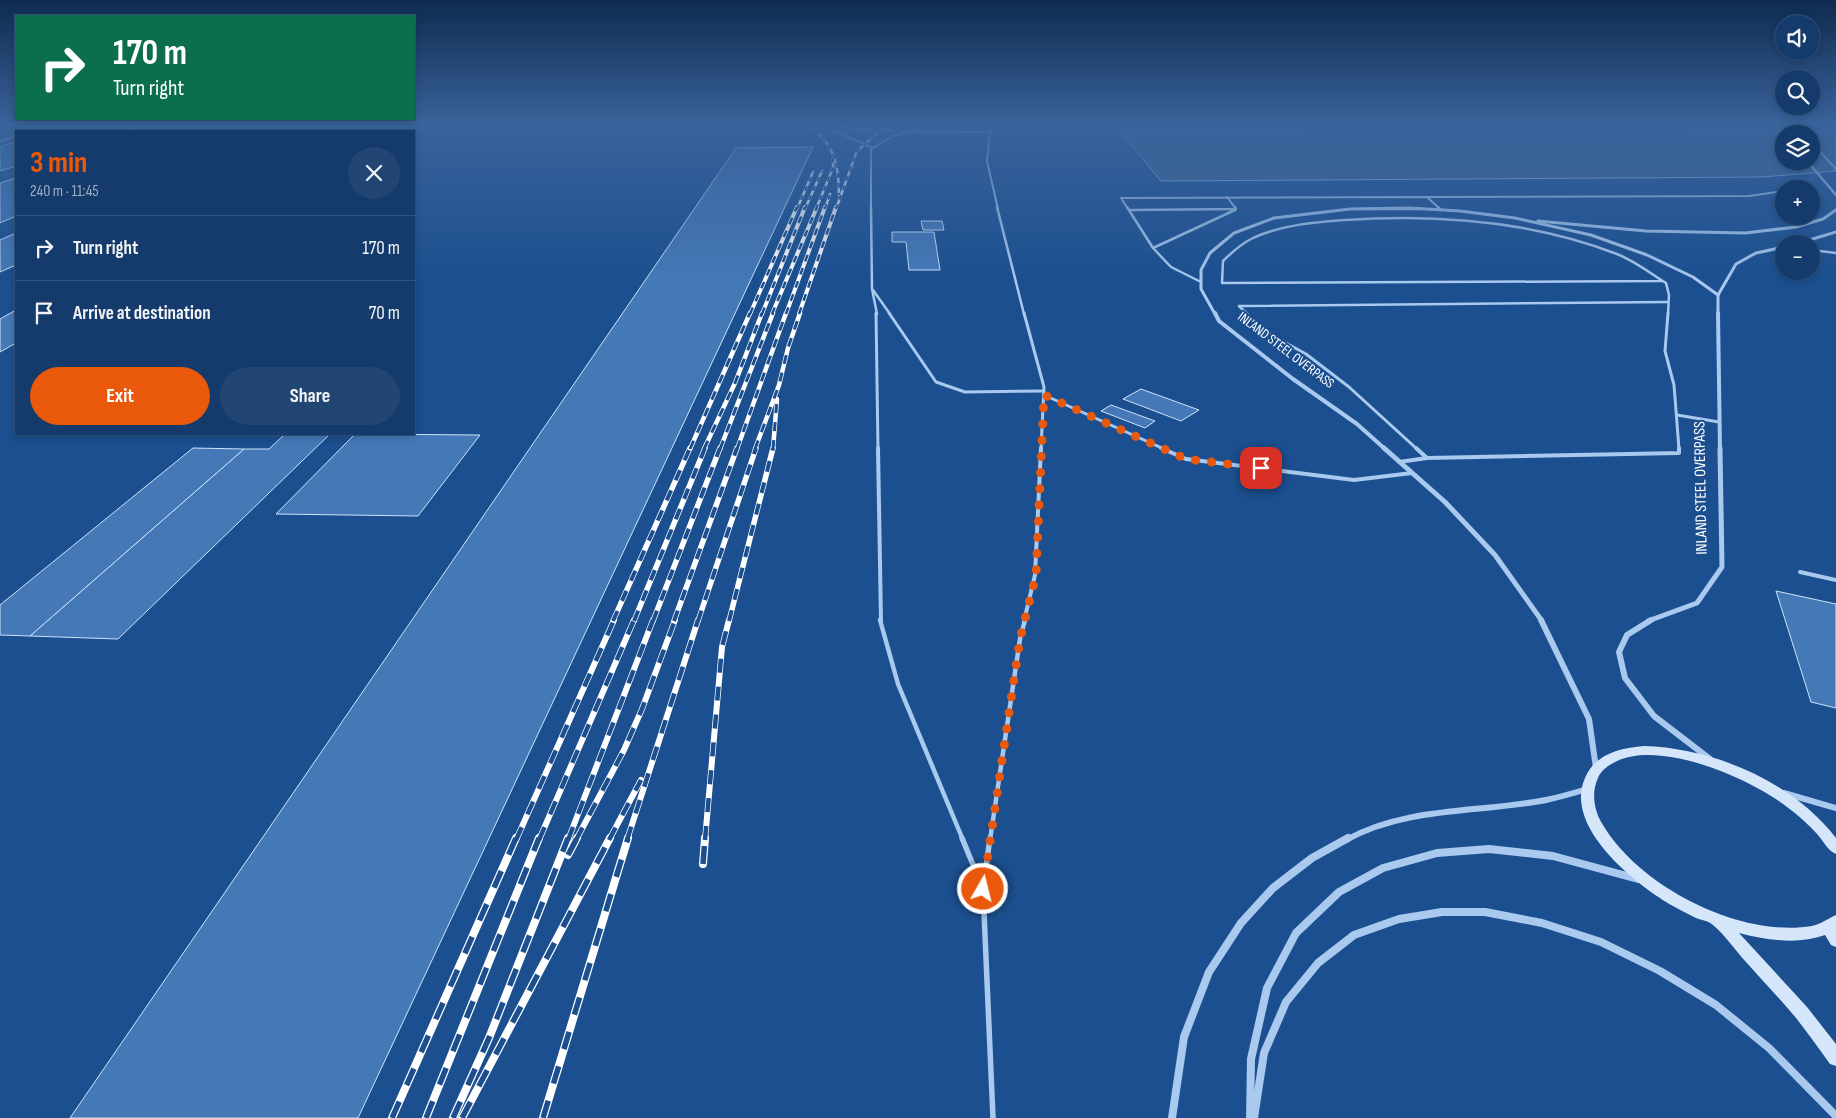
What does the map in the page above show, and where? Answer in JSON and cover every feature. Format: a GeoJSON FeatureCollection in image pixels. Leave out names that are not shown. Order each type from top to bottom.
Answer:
{"type":"FeatureCollection","features":[{"type":"Feature","properties":{"kind":"main road"},"geometry":{"type":"LineString","coordinates":[[1834,930],[1799,935],[1761,932],[1719,920],[1681,903],[1648,882],[1620,858],[1600,833],[1589,810],[1586,789],[1596,768],[1616,756],[1644,751],[1678,754],[1716,764],[1770,789],[1802,812],[1829,837],[1836,848]]}},
{"type":"Feature","properties":{"kind":"main road"},"geometry":{"type":"LineString","coordinates":[[1719,920],[1801,1012],[1836,1058]]}},
{"type":"Feature","properties":{"kind":"street"},"geometry":{"type":"LineString","coordinates":[[1822,177],[1836,195]]}},
{"type":"Feature","properties":{"kind":"street"},"geometry":{"type":"LineString","coordinates":[[1201,282],[1201,270],[1210,253],[1234,233],[1274,218],[1350,209],[1441,210],[1646,230],[1745,233],[1796,227],[1823,219],[1836,210]]}},
{"type":"Feature","properties":{"kind":"street"},"geometry":{"type":"LineString","coordinates":[[1515,218],[1591,235],[1647,255],[1693,277],[1718,296]]}},
{"type":"Feature","properties":{"kind":"street"},"geometry":{"type":"LineString","coordinates":[[1820,237],[1836,232]]}},
{"type":"Feature","properties":{"kind":"street","name":"INLAND STEEL OVERPASS"},"geometry":{"type":"LineString","coordinates":[[1716,764],[1654,716],[1625,678],[1619,652],[1627,635],[1647,621],[1697,603],[1722,567],[1718,296],[1736,264],[1756,253],[1775,248]]}},
{"type":"Feature","properties":{"kind":"street","name":"INLAND STEEL OVERPASS"},"geometry":{"type":"LineString","coordinates":[[1201,282],[1201,289],[1218,321],[1292,379],[1357,424],[1445,502],[1495,555],[1546,627],[1589,719],[1596,768]]}},
{"type":"Feature","properties":{"kind":"street"},"geometry":{"type":"LineString","coordinates":[[1172,1118],[1184,1037],[1209,972],[1241,923],[1273,888],[1312,858],[1356,834],[1412,817],[1546,800],[1586,789]]}},
{"type":"Feature","properties":{"kind":"street"},"geometry":{"type":"LineString","coordinates":[[1770,789],[1836,808]]}},
{"type":"Feature","properties":{"kind":"street"},"geometry":{"type":"LineString","coordinates":[[1252,1118],[1251,1059],[1267,988],[1296,933],[1339,892],[1383,868],[1437,853],[1489,849],[1553,856],[1648,882]]}},
{"type":"Feature","properties":{"kind":"street"},"geometry":{"type":"LineString","coordinates":[[1252,1118],[1264,1053],[1286,1002],[1318,963],[1354,935],[1399,919],[1442,912],[1485,912],[1542,923],[1601,942],[1660,971],[1716,1005],[1769,1048],[1836,1116]]}},
{"type":"Feature","properties":{"kind":"lane"},"geometry":{"type":"LineString","coordinates":[[871,177],[872,289],[877,317],[880,619],[898,684],[983,889]]}},
{"type":"Feature","properties":{"kind":"lane"},"geometry":{"type":"LineString","coordinates":[[990,177],[1009,260],[1044,393],[1036,575],[1020,639],[983,889],[993,1118]]}},
{"type":"Feature","properties":{"kind":"lane"},"geometry":{"type":"LineString","coordinates":[[1201,282],[1171,267],[1153,248],[1121,198],[1749,196],[1775,192]]}},
{"type":"Feature","properties":{"kind":"lane"},"geometry":{"type":"LineString","coordinates":[[1227,197],[1236,209]]}},
{"type":"Feature","properties":{"kind":"lane"},"geometry":{"type":"LineString","coordinates":[[1427,197],[1441,210]]}},
{"type":"Feature","properties":{"kind":"lane"},"geometry":{"type":"LineString","coordinates":[[1130,210],[1236,209]]}},
{"type":"Feature","properties":{"kind":"lane"},"geometry":{"type":"LineString","coordinates":[[1153,248],[1236,209]]}},
{"type":"Feature","properties":{"kind":"lane"},"geometry":{"type":"LineString","coordinates":[[1399,462],[1427,458],[1679,453],[1674,385],[1665,351],[1668,302],[1666,283],[1618,254],[1577,242],[1514,228],[1454,220],[1351,219],[1304,223],[1275,230],[1244,242],[1224,261],[1222,283],[1662,281]]}},
{"type":"Feature","properties":{"kind":"lane"},"geometry":{"type":"LineString","coordinates":[[1820,251],[1836,253]]}},
{"type":"Feature","properties":{"kind":"lane"},"geometry":{"type":"LineString","coordinates":[[872,289],[936,382],[965,392],[1044,393],[1186,459],[1354,480],[1412,473]]}},
{"type":"Feature","properties":{"kind":"lane"},"geometry":{"type":"LineString","coordinates":[[1427,458],[1349,387],[1306,354],[1262,330],[1239,306],[1668,302]]}},
{"type":"Feature","properties":{"kind":"lane"},"geometry":{"type":"LineString","coordinates":[[1677,415],[1719,422]]}},
{"type":"Feature","properties":{"kind":"lane"},"geometry":{"type":"LineString","coordinates":[[1800,572],[1836,580]]}},
{"type":"Feature","properties":{"kind":"water"},"geometry":{"type":"Polygon","coordinates":[[[1158,177],[1737,177],[1161,181],[1158,177]]]}},
{"type":"Feature","properties":{"kind":"building"},"geometry":{"type":"Polygon","coordinates":[[[716,177],[799,177],[358,1118],[70,1118],[716,177]]]}},
{"type":"Feature","properties":{"kind":"building"},"geometry":{"type":"Polygon","coordinates":[[[15,178],[15,216],[0,223],[0,183],[15,178]]]}},
{"type":"Feature","properties":{"kind":"building"},"geometry":{"type":"Polygon","coordinates":[[[921,221],[942,221],[944,230],[923,230],[921,221]]]}},
{"type":"Feature","properties":{"kind":"building"},"geometry":{"type":"Polygon","coordinates":[[[892,232],[934,232],[940,270],[909,270],[906,242],[892,242],[892,232]]]}},
{"type":"Feature","properties":{"kind":"building"},"geometry":{"type":"Polygon","coordinates":[[[15,233],[15,265],[0,272],[0,240],[15,233]]]}},
{"type":"Feature","properties":{"kind":"building"},"geometry":{"type":"Polygon","coordinates":[[[15,311],[15,344],[0,352],[0,319],[15,311]]]}},
{"type":"Feature","properties":{"kind":"building"},"geometry":{"type":"Polygon","coordinates":[[[1141,389],[1199,410],[1181,421],[1123,399],[1141,389]]]}},
{"type":"Feature","properties":{"kind":"building"},"geometry":{"type":"Polygon","coordinates":[[[1111,405],[1155,421],[1145,428],[1101,411],[1111,405]]]}},
{"type":"Feature","properties":{"kind":"building"},"geometry":{"type":"Polygon","coordinates":[[[284,435],[329,435],[118,639],[30,636],[244,449],[269,449],[284,435]]]}},
{"type":"Feature","properties":{"kind":"building"},"geometry":{"type":"Polygon","coordinates":[[[354,435],[480,435],[418,516],[276,514],[354,435]]]}},
{"type":"Feature","properties":{"kind":"building"},"geometry":{"type":"Polygon","coordinates":[[[193,448],[244,449],[30,636],[0,635],[0,605],[193,448]]]}},
{"type":"Feature","properties":{"kind":"building"},"geometry":{"type":"Polygon","coordinates":[[[1776,591],[1836,604],[1836,708],[1811,702],[1776,591]]]}},
{"type":"Feature","properties":{"kind":"railway"},"geometry":{"type":"LineString","coordinates":[[797,209],[811,177]]}},
{"type":"Feature","properties":{"kind":"railway"},"geometry":{"type":"LineString","coordinates":[[805,209],[819,177]]}},
{"type":"Feature","properties":{"kind":"railway"},"geometry":{"type":"LineString","coordinates":[[816,209],[829,177]]}},
{"type":"Feature","properties":{"kind":"railway"},"geometry":{"type":"LineString","coordinates":[[838,177],[839,195]]}},
{"type":"Feature","properties":{"kind":"railway"},"geometry":{"type":"LineString","coordinates":[[836,209],[848,177]]}},
{"type":"Feature","properties":{"kind":"railway"},"geometry":{"type":"LineString","coordinates":[[825,209],[830,194]]}},
{"type":"Feature","properties":{"kind":"railway"},"geometry":{"type":"LineString","coordinates":[[750,314],[797,207]]}},
{"type":"Feature","properties":{"kind":"railway"},"geometry":{"type":"LineString","coordinates":[[762,314],[805,207]]}},
{"type":"Feature","properties":{"kind":"railway"},"geometry":{"type":"LineString","coordinates":[[772,314],[817,207]]}},
{"type":"Feature","properties":{"kind":"railway"},"geometry":{"type":"LineString","coordinates":[[786,314],[825,207]]}},
{"type":"Feature","properties":{"kind":"railway"},"geometry":{"type":"LineString","coordinates":[[799,314],[836,207]]}},
{"type":"Feature","properties":{"kind":"railway"},"geometry":{"type":"LineString","coordinates":[[690,449],[750,313]]}},
{"type":"Feature","properties":{"kind":"railway"},"geometry":{"type":"LineString","coordinates":[[704,449],[735,383],[762,313]]}},
{"type":"Feature","properties":{"kind":"railway"},"geometry":{"type":"LineString","coordinates":[[720,449],[773,313]]}},
{"type":"Feature","properties":{"kind":"railway"},"geometry":{"type":"LineString","coordinates":[[737,449],[786,313]]}},
{"type":"Feature","properties":{"kind":"railway"},"geometry":{"type":"LineString","coordinates":[[755,449],[779,385],[788,348],[800,313]]}},
{"type":"Feature","properties":{"kind":"railway"},"geometry":{"type":"LineString","coordinates":[[773,449],[777,399]]}},
{"type":"Feature","properties":{"kind":"railway"},"geometry":{"type":"LineString","coordinates":[[613,621],[690,448]]}},
{"type":"Feature","properties":{"kind":"railway"},"geometry":{"type":"LineString","coordinates":[[634,621],[705,448]]}},
{"type":"Feature","properties":{"kind":"railway"},"geometry":{"type":"LineString","coordinates":[[653,621],[720,448]]}},
{"type":"Feature","properties":{"kind":"railway"},"geometry":{"type":"LineString","coordinates":[[674,621],[737,448]]}},
{"type":"Feature","properties":{"kind":"railway"},"geometry":{"type":"LineString","coordinates":[[698,621],[756,448]]}},
{"type":"Feature","properties":{"kind":"railway"},"geometry":{"type":"LineString","coordinates":[[729,621],[773,448]]}},
{"type":"Feature","properties":{"kind":"railway"},"geometry":{"type":"LineString","coordinates":[[516,840],[614,620]]}},
{"type":"Feature","properties":{"kind":"railway"},"geometry":{"type":"LineString","coordinates":[[539,840],[634,620]]}},
{"type":"Feature","properties":{"kind":"railway"},"geometry":{"type":"LineString","coordinates":[[568,840],[653,620]]}},
{"type":"Feature","properties":{"kind":"railway"},"geometry":{"type":"LineString","coordinates":[[576,840],[624,750],[642,709],[675,620]]}},
{"type":"Feature","properties":{"kind":"railway"},"geometry":{"type":"LineString","coordinates":[[627,840],[698,620]]}},
{"type":"Feature","properties":{"kind":"railway"},"geometry":{"type":"LineString","coordinates":[[705,840],[722,647],[729,620]]}},
{"type":"Feature","properties":{"kind":"railway"},"geometry":{"type":"LineString","coordinates":[[609,840],[641,780]]}},
{"type":"Feature","properties":{"kind":"railway"},"geometry":{"type":"LineString","coordinates":[[392,1118],[516,838]]}},
{"type":"Feature","properties":{"kind":"railway"},"geometry":{"type":"LineString","coordinates":[[426,1118],[539,838]]}},
{"type":"Feature","properties":{"kind":"railway"},"geometry":{"type":"LineString","coordinates":[[453,1118],[489,1038],[568,838]]}},
{"type":"Feature","properties":{"kind":"railway"},"geometry":{"type":"LineString","coordinates":[[568,855],[577,838]]}},
{"type":"Feature","properties":{"kind":"railway"},"geometry":{"type":"LineString","coordinates":[[462,1118],[610,838]]}},
{"type":"Feature","properties":{"kind":"railway"},"geometry":{"type":"LineString","coordinates":[[543,1118],[628,838]]}},
{"type":"Feature","properties":{"kind":"railway"},"geometry":{"type":"LineString","coordinates":[[703,864],[705,838]]}},
{"type":"Feature","properties":{"kind":"route"},"geometry":{"type":"LineString","coordinates":[[983,889],[1020,639],[1036,575],[1044,395],[1186,459],[1261,468]]}}]}
